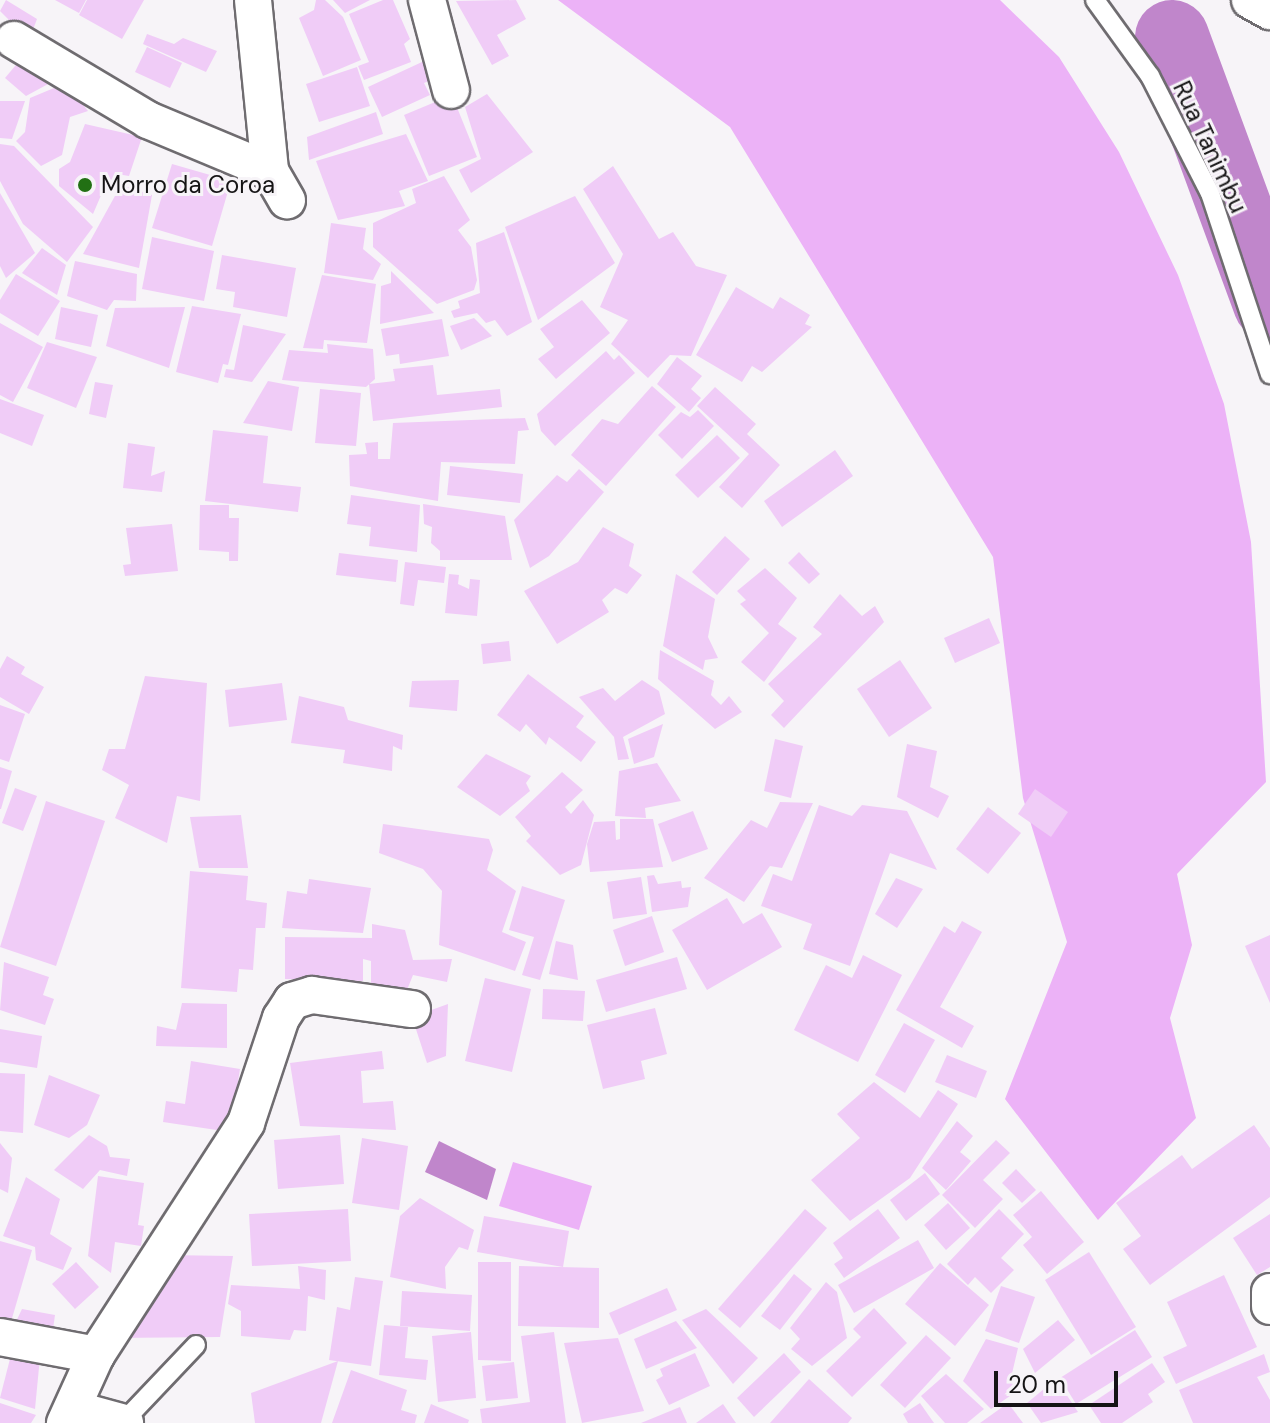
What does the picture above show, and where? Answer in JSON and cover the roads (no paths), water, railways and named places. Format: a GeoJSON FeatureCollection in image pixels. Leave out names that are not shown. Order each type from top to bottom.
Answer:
{"type":"FeatureCollection","features":[{"type":"Feature","properties":{"kind":"street"},"geometry":{"type":"LineString","coordinates":[[14,40],[148,120],[278,186],[253,0]]}},
{"type":"Feature","properties":{"kind":"street"},"geometry":{"type":"LineString","coordinates":[[427,0],[451,90]]}},
{"type":"Feature","properties":{"kind":"street"},"geometry":{"type":"LineString","coordinates":[[1250,0],[1270,11]]}},
{"type":"Feature","properties":{"kind":"street"},"geometry":{"type":"LineString","coordinates":[[124,1423],[69,1416],[96,1355],[246,1123],[281,1018],[292,1001],[312,995],[412,1009]]}},
{"type":"Feature","properties":{"kind":"street"},"geometry":{"type":"LineString","coordinates":[[1270,1292],[1270,1306]]}},
{"type":"Feature","properties":{"kind":"street"},"geometry":{"type":"LineString","coordinates":[[0,1337],[96,1355]]}},
{"type":"Feature","properties":{"kind":"lane","name":"Rua Tanimbu"},"geometry":{"type":"LineString","coordinates":[[1095,0],[1150,76],[1210,193],[1270,374]]}},
{"type":"Feature","properties":{"kind":"lane"},"geometry":{"type":"LineString","coordinates":[[124,1423],[196,1345]]}},
{"type":"Feature","properties":{"kind":"waterway"},"geometry":{"type":"LineString","coordinates":[[1172,37],[1270,304]]}},
{"type":"Feature","properties":{"kind":"place","name":"Morro da Coroa"},"geometry":{"type":"Point","coordinates":[85,185]}}]}
